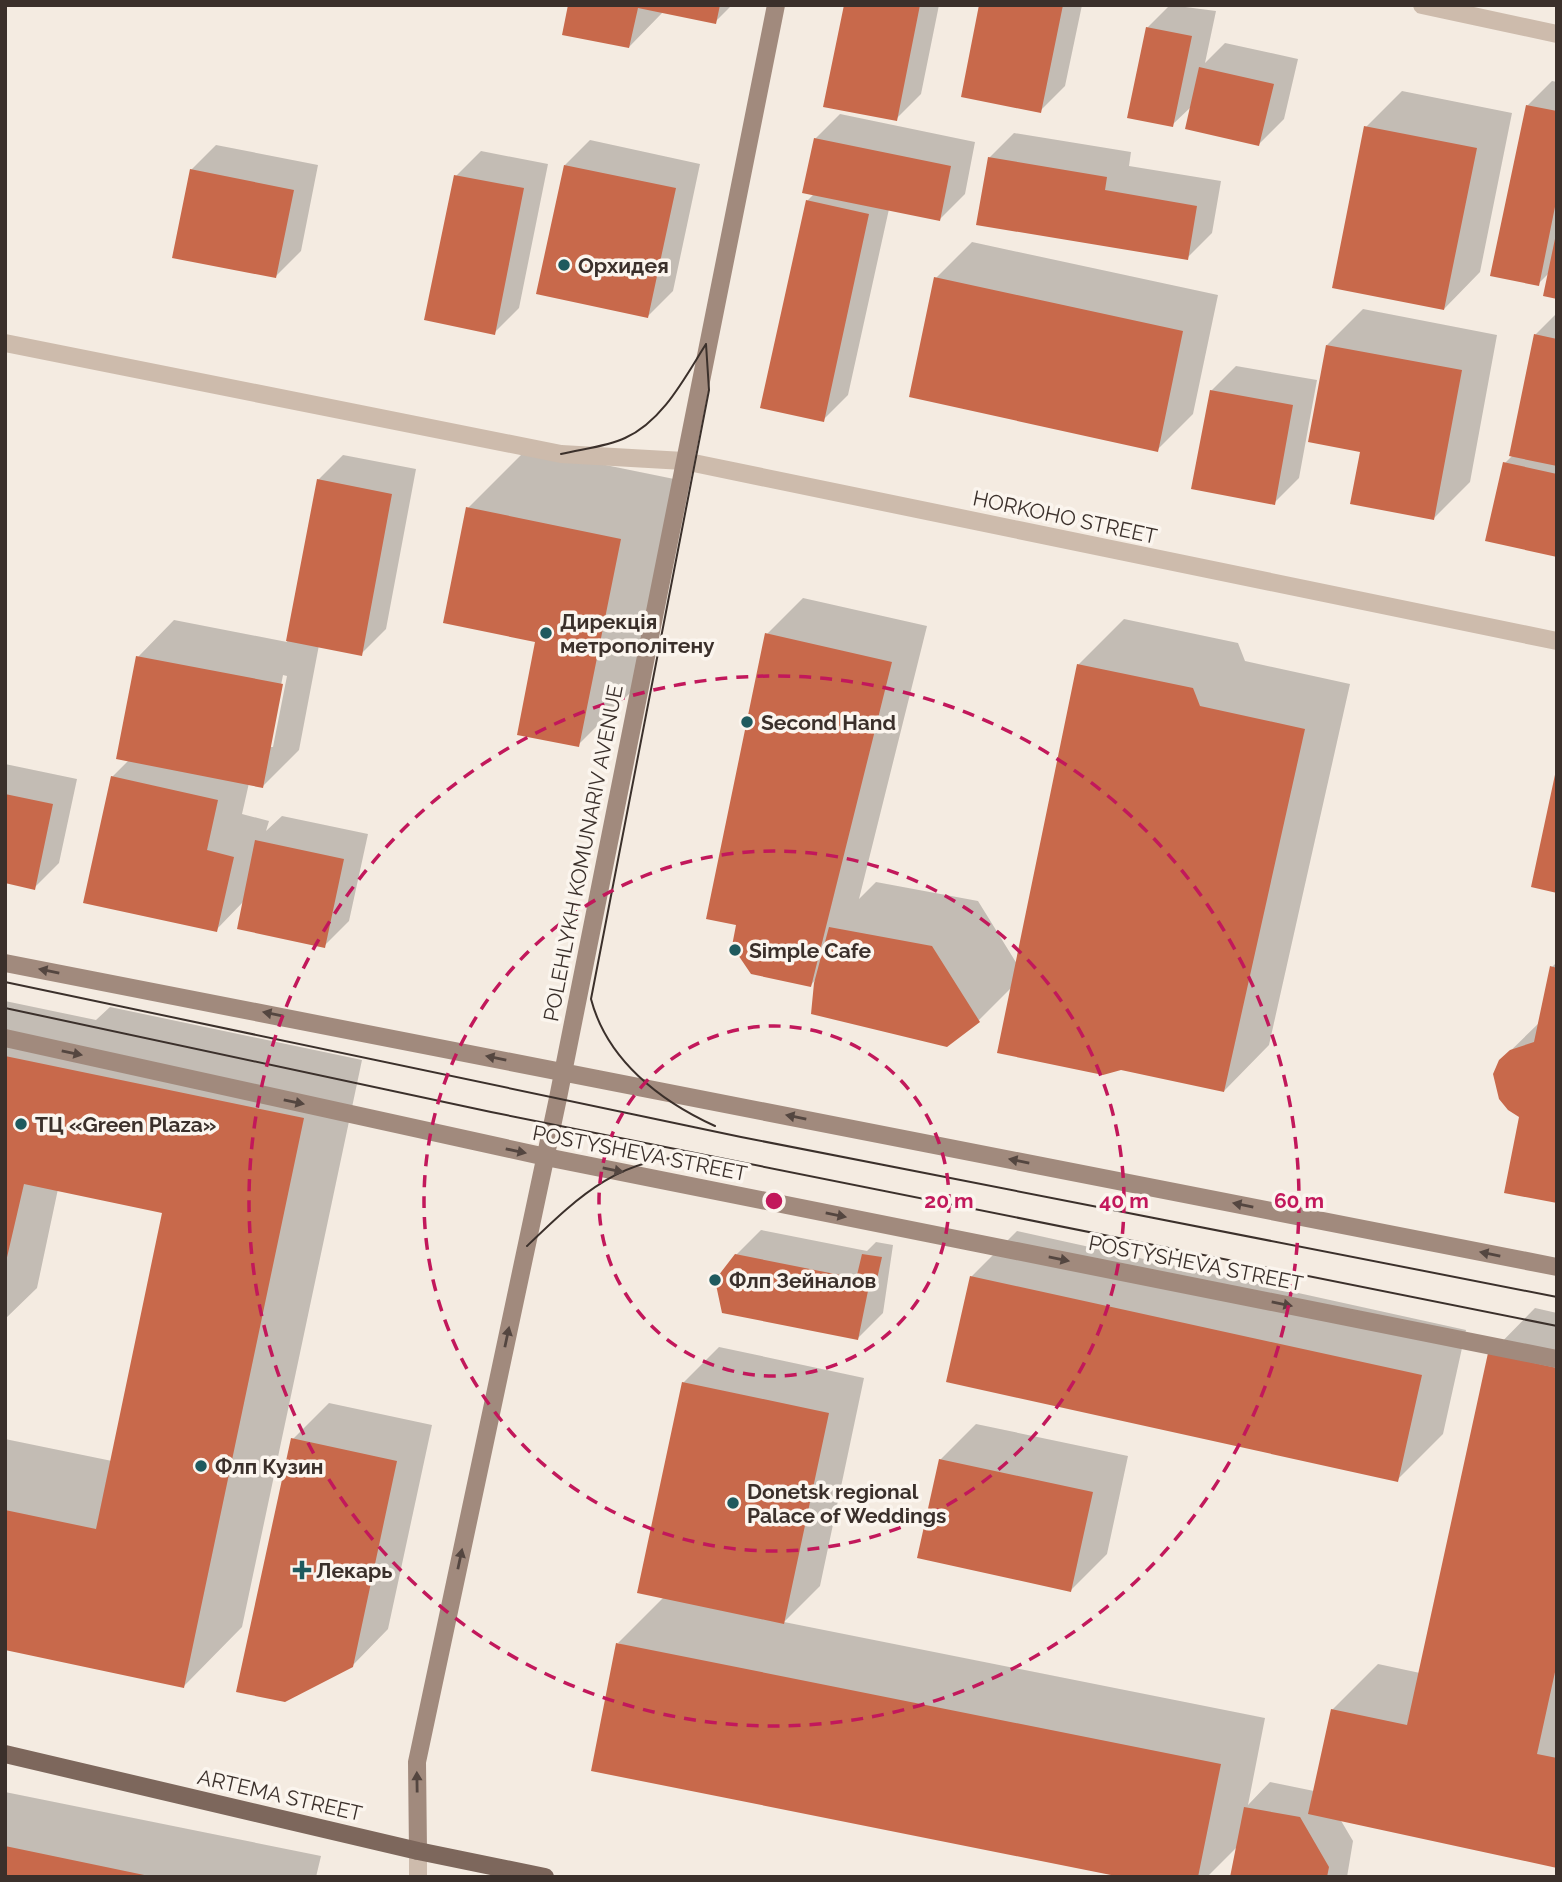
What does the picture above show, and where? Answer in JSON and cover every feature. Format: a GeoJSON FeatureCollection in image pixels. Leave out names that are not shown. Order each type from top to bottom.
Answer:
{"type":"FeatureCollection","features":[{"type":"Feature","properties":{"kind":"main road","name":"ARTEMA STREET"},"geometry":{"type":"LineString","coordinates":[[5,1754],[418,1851],[545,1877]]}},
{"type":"Feature","properties":{"kind":"street","name":"POLEHLYKH KOMUNARIV AVENUE"},"geometry":{"type":"LineString","coordinates":[[418,1851],[417,1762],[553,1123],[706,344],[776,5]]}},
{"type":"Feature","properties":{"kind":"street"},"geometry":{"type":"LineString","coordinates":[[1422,5],[1557,34]]}},
{"type":"Feature","properties":{"kind":"street","name":"HORKOHO STREET"},"geometry":{"type":"LineString","coordinates":[[5,343],[561,454],[684,461],[1557,641]]}},
{"type":"Feature","properties":{"kind":"street"},"geometry":{"type":"LineString","coordinates":[[5,963],[563,1070],[1557,1267]]}},
{"type":"Feature","properties":{"kind":"street","name":"POSTYSHEVA STREET"},"geometry":{"type":"LineString","coordinates":[[5,1038],[545,1157],[1557,1359]]}},
{"type":"Feature","properties":{"kind":"street"},"geometry":{"type":"LineString","coordinates":[[418,1851],[418,1877]]}},
{"type":"Feature","properties":{"kind":"building"},"geometry":{"type":"Polygon","coordinates":[[[568,5],[720,5],[716,24],[638,8],[629,48],[562,35],[568,5]]]}},
{"type":"Feature","properties":{"kind":"building"},"geometry":{"type":"Polygon","coordinates":[[[844,5],[920,5],[897,121],[823,107],[844,5]]]}},
{"type":"Feature","properties":{"kind":"building"},"geometry":{"type":"Polygon","coordinates":[[[979,5],[1063,5],[1041,113],[961,97],[979,5]]]}},
{"type":"Feature","properties":{"kind":"building"},"geometry":{"type":"Polygon","coordinates":[[[1146,27],[1192,36],[1173,127],[1127,118],[1146,27]]]}},
{"type":"Feature","properties":{"kind":"building"},"geometry":{"type":"Polygon","coordinates":[[[1199,67],[1274,84],[1259,146],[1185,129],[1199,67]]]}},
{"type":"Feature","properties":{"kind":"building"},"geometry":{"type":"Polygon","coordinates":[[[1526,105],[1557,111],[1557,197],[1539,286],[1490,276],[1526,105]]]}},
{"type":"Feature","properties":{"kind":"building"},"geometry":{"type":"Polygon","coordinates":[[[1364,126],[1477,148],[1444,310],[1332,288],[1364,126]]]}},
{"type":"Feature","properties":{"kind":"building"},"geometry":{"type":"Polygon","coordinates":[[[814,138],[951,166],[940,221],[802,193],[814,138]]]}},
{"type":"Feature","properties":{"kind":"building"},"geometry":{"type":"Polygon","coordinates":[[[988,157],[1107,177],[1105,190],[1197,206],[1188,260],[976,225],[988,157]]]}},
{"type":"Feature","properties":{"kind":"building"},"geometry":{"type":"Polygon","coordinates":[[[564,165],[676,188],[648,318],[536,294],[564,165]]]}},
{"type":"Feature","properties":{"kind":"building"},"geometry":{"type":"Polygon","coordinates":[[[190,169],[294,190],[276,278],[172,258],[190,169]]]}},
{"type":"Feature","properties":{"kind":"building"},"geometry":{"type":"Polygon","coordinates":[[[454,175],[524,188],[495,335],[424,320],[454,175]]]}},
{"type":"Feature","properties":{"kind":"building"},"geometry":{"type":"Polygon","coordinates":[[[806,200],[869,214],[824,422],[760,408],[806,200]]]}},
{"type":"Feature","properties":{"kind":"building"},"geometry":{"type":"Polygon","coordinates":[[[1557,234],[1557,299],[1543,296],[1557,234]]]}},
{"type":"Feature","properties":{"kind":"building"},"geometry":{"type":"Polygon","coordinates":[[[934,277],[1183,331],[1158,452],[909,397],[934,277]]]}},
{"type":"Feature","properties":{"kind":"building"},"geometry":{"type":"Polygon","coordinates":[[[1534,334],[1557,339],[1557,466],[1509,456],[1534,334]]]}},
{"type":"Feature","properties":{"kind":"building"},"geometry":{"type":"Polygon","coordinates":[[[1326,345],[1462,370],[1434,520],[1350,504],[1360,452],[1308,442],[1326,345]]]}},
{"type":"Feature","properties":{"kind":"building"},"geometry":{"type":"Polygon","coordinates":[[[1210,390],[1293,405],[1275,505],[1191,489],[1210,390]]]}},
{"type":"Feature","properties":{"kind":"building"},"geometry":{"type":"Polygon","coordinates":[[[1503,462],[1557,474],[1557,557],[1485,541],[1503,462]]]}},
{"type":"Feature","properties":{"kind":"building"},"geometry":{"type":"Polygon","coordinates":[[[317,479],[392,494],[362,656],[286,641],[317,479]]]}},
{"type":"Feature","properties":{"kind":"building","name":"Дирекція метрополітену"},"geometry":{"type":"Polygon","coordinates":[[[466,507],[621,539],[579,747],[517,735],[535,642],[443,623],[466,507]]]}},
{"type":"Feature","properties":{"kind":"building"},"geometry":{"type":"Polygon","coordinates":[[[765,633],[892,662],[811,987],[751,974],[732,946],[736,925],[706,919],[765,633]]]}},
{"type":"Feature","properties":{"kind":"building"},"geometry":{"type":"Polygon","coordinates":[[[136,656],[283,684],[263,788],[116,759],[136,656]]]}},
{"type":"Feature","properties":{"kind":"building"},"geometry":{"type":"Polygon","coordinates":[[[1077,664],[1193,688],[1200,706],[1305,729],[1224,1092],[1121,1070],[1103,1075],[997,1053],[1077,664]]]}},
{"type":"Feature","properties":{"kind":"building"},"geometry":{"type":"Polygon","coordinates":[[[1557,770],[1557,893],[1531,887],[1557,770]]]}},
{"type":"Feature","properties":{"kind":"building"},"geometry":{"type":"Polygon","coordinates":[[[111,776],[218,800],[207,850],[234,857],[217,932],[83,903],[111,776]]]}},
{"type":"Feature","properties":{"kind":"building"},"geometry":{"type":"Polygon","coordinates":[[[5,794],[53,804],[35,890],[5,883],[5,794]]]}},
{"type":"Feature","properties":{"kind":"building"},"geometry":{"type":"Polygon","coordinates":[[[255,840],[344,859],[325,948],[237,929],[255,840]]]}},
{"type":"Feature","properties":{"kind":"building"},"geometry":{"type":"Polygon","coordinates":[[[829,927],[932,946],[980,1022],[947,1047],[811,1014],[814,983],[829,927]]]}},
{"type":"Feature","properties":{"kind":"building"},"geometry":{"type":"Polygon","coordinates":[[[1550,966],[1557,968],[1557,1203],[1504,1193],[1519,1117],[1508,1110],[1499,1099],[1493,1074],[1499,1060],[1510,1050],[1534,1042],[1550,966]]]}},
{"type":"Feature","properties":{"kind":"building"},"geometry":{"type":"Polygon","coordinates":[[[5,1056],[304,1118],[184,1688],[5,1650],[5,1510],[96,1529],[162,1213],[24,1184],[5,1266],[5,1056]]]}},
{"type":"Feature","properties":{"kind":"building"},"geometry":{"type":"Polygon","coordinates":[[[735,1254],[870,1281],[858,1340],[722,1313],[715,1280],[735,1254]]]}},
{"type":"Feature","properties":{"kind":"building"},"geometry":{"type":"Polygon","coordinates":[[[862,1254],[882,1257],[877,1279],[857,1275],[862,1254]]]}},
{"type":"Feature","properties":{"kind":"building"},"geometry":{"type":"Polygon","coordinates":[[[970,1276],[1422,1375],[1398,1482],[946,1382],[970,1276]]]}},
{"type":"Feature","properties":{"kind":"building"},"geometry":{"type":"Polygon","coordinates":[[[1488,1353],[1557,1368],[1557,1663],[1537,1754],[1557,1758],[1557,1868],[1308,1814],[1331,1709],[1407,1725],[1488,1353]]]}},
{"type":"Feature","properties":{"kind":"building","name":"Donetsk regional Palace of Weddings"},"geometry":{"type":"Polygon","coordinates":[[[682,1382],[829,1413],[784,1624],[637,1593],[682,1382]]]}},
{"type":"Feature","properties":{"kind":"building"},"geometry":{"type":"Polygon","coordinates":[[[291,1438],[397,1461],[353,1667],[285,1702],[236,1692],[291,1438]]]}},
{"type":"Feature","properties":{"kind":"building"},"geometry":{"type":"Polygon","coordinates":[[[939,1459],[1093,1492],[1071,1592],[917,1558],[939,1459]]]}},
{"type":"Feature","properties":{"kind":"building"},"geometry":{"type":"Polygon","coordinates":[[[616,1643],[1221,1764],[1198,1877],[1121,1877],[591,1771],[616,1643]]]}},
{"type":"Feature","properties":{"kind":"building"},"geometry":{"type":"Polygon","coordinates":[[[1244,1807],[1300,1817],[1329,1867],[1327,1877],[1230,1877],[1244,1807]]]}},
{"type":"Feature","properties":{"kind":"building"},"geometry":{"type":"Polygon","coordinates":[[[5,1846],[149,1876],[149,1877],[5,1877],[5,1846]]]}},
{"type":"Feature","properties":{"kind":"tram line"},"geometry":{"type":"LineString","coordinates":[[706,344],[709,390],[591,999],[609,1041],[638,1076],[675,1104],[715,1126]]}},
{"type":"Feature","properties":{"kind":"tram line"},"geometry":{"type":"LineString","coordinates":[[561,454],[610,444],[625,438],[651,421],[672,397],[706,344]]}},
{"type":"Feature","properties":{"kind":"tram line"},"geometry":{"type":"LineString","coordinates":[[5,982],[741,1137],[1557,1297]]}},
{"type":"Feature","properties":{"kind":"tram line"},"geometry":{"type":"LineString","coordinates":[[5,1008],[491,1112],[1557,1326]]}},
{"type":"Feature","properties":{"kind":"tram line"},"geometry":{"type":"LineString","coordinates":[[527,1246],[565,1210],[604,1181],[625,1170],[648,1162],[701,1157]]}},
{"type":"Feature","properties":{"kind":"place","name":"Орхидея"},"geometry":{"type":"Point","coordinates":[564,265]}},
{"type":"Feature","properties":{"kind":"place","name":"Дирекція метрополітену"},"geometry":{"type":"Point","coordinates":[546,633]}},
{"type":"Feature","properties":{"kind":"place","name":"Second Hand"},"geometry":{"type":"Point","coordinates":[747,722]}},
{"type":"Feature","properties":{"kind":"place","name":"Simple Cafe"},"geometry":{"type":"Point","coordinates":[735,950]}},
{"type":"Feature","properties":{"kind":"place","name":"ТЦ «Green Plaza»"},"geometry":{"type":"Point","coordinates":[21,1124]}},
{"type":"Feature","properties":{"kind":"place","name":"Флп Зейналов"},"geometry":{"type":"Point","coordinates":[715,1280]}},
{"type":"Feature","properties":{"kind":"place","name":"Флп Кузин"},"geometry":{"type":"Point","coordinates":[201,1466]}},
{"type":"Feature","properties":{"kind":"place","name":"Donetsk regional Palace of Weddings"},"geometry":{"type":"Point","coordinates":[733,1503]}},
{"type":"Feature","properties":{"kind":"place","name":"Лекарь"},"geometry":{"type":"Point","coordinates":[302,1570]}}]}
